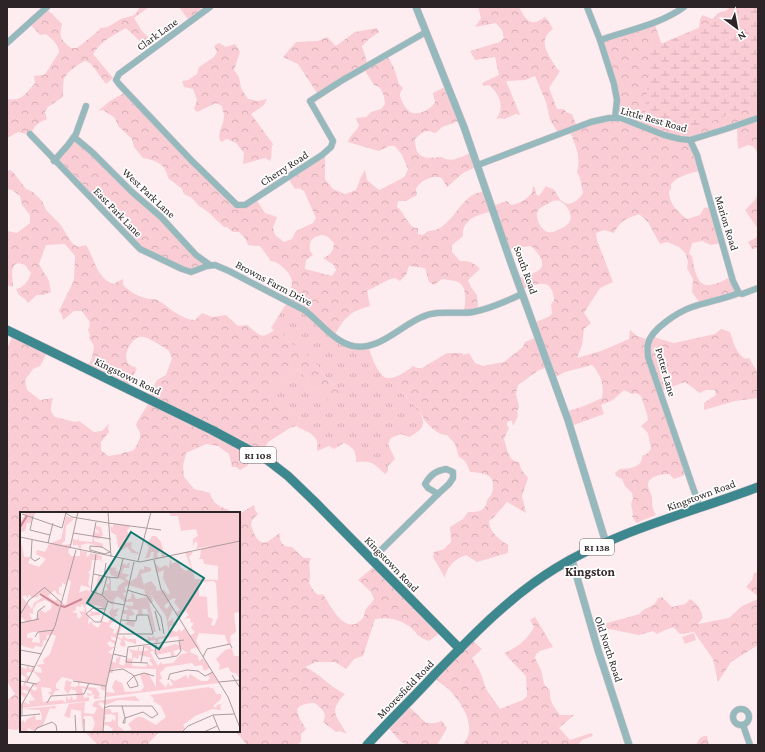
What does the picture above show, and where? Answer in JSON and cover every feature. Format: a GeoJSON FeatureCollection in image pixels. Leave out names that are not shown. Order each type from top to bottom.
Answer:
{"type":"FeatureCollection","features":[{"type":"Feature","properties":{"kind":"main road","name":"Kingstown Road"},"geometry":{"type":"LineString","coordinates":[[7,330],[212,430],[266,459],[288,476],[460,649],[520,593],[558,567],[606,542],[758,487]]}},
{"type":"Feature","properties":{"kind":"main road","name":"Mooresfield Road"},"geometry":{"type":"LineString","coordinates":[[367,745],[460,649]]}},
{"type":"Feature","properties":{"kind":"street","name":"Clark Lane"},"geometry":{"type":"LineString","coordinates":[[117,77],[210,7]]}},
{"type":"Feature","properties":{"kind":"street","name":"South Road"},"geometry":{"type":"LineString","coordinates":[[416,7],[464,126],[478,165],[522,294],[568,420],[606,542]]}},
{"type":"Feature","properties":{"kind":"street"},"geometry":{"type":"LineString","coordinates":[[587,7],[600,40],[614,84],[616,100],[615,118]]}},
{"type":"Feature","properties":{"kind":"street"},"geometry":{"type":"LineString","coordinates":[[600,40],[658,20],[684,7]]}},
{"type":"Feature","properties":{"kind":"street"},"geometry":{"type":"LineString","coordinates":[[7,43],[44,8]]}},
{"type":"Feature","properties":{"kind":"street","name":"Cherry Road"},"geometry":{"type":"LineString","coordinates":[[117,77],[116,80],[119,84],[223,193],[237,205],[245,205],[322,155],[331,147],[333,141],[310,100],[426,32]]}},
{"type":"Feature","properties":{"kind":"street"},"geometry":{"type":"LineString","coordinates":[[54,161],[74,137],[86,106]]}},
{"type":"Feature","properties":{"kind":"street","name":"Little Rest Road"},"geometry":{"type":"LineString","coordinates":[[478,165],[591,122],[609,118],[620,118],[639,126],[680,139],[690,140],[758,118]]}},
{"type":"Feature","properties":{"kind":"street","name":"East Park Lane"},"geometry":{"type":"LineString","coordinates":[[30,134],[54,161],[140,249],[191,272],[210,265]]}},
{"type":"Feature","properties":{"kind":"street","name":"West Park Lane"},"geometry":{"type":"LineString","coordinates":[[74,137],[92,152],[132,192],[161,217],[196,255],[210,265]]}},
{"type":"Feature","properties":{"kind":"street","name":"Marion Road"},"geometry":{"type":"LineString","coordinates":[[690,140],[697,155],[733,281],[739,293]]}},
{"type":"Feature","properties":{"kind":"street","name":"Browns Farm Drive"},"geometry":{"type":"LineString","coordinates":[[210,265],[215,265],[229,271],[304,310],[314,317],[334,337],[344,343],[354,346],[366,346],[389,337],[422,316],[435,313],[473,312],[522,294]]}},
{"type":"Feature","properties":{"kind":"street"},"geometry":{"type":"LineString","coordinates":[[739,293],[742,294],[758,288]]}},
{"type":"Feature","properties":{"kind":"street","name":"Potter Lane"},"geometry":{"type":"LineString","coordinates":[[700,508],[648,357],[648,345],[651,336],[656,329],[690,308],[728,298],[739,293]]}},
{"type":"Feature","properties":{"kind":"street"},"geometry":{"type":"LineString","coordinates":[[371,560],[449,484],[453,478],[452,472],[446,469],[437,471],[429,478],[426,484],[428,488],[438,494]]}},
{"type":"Feature","properties":{"kind":"street","name":"Old North Road"},"geometry":{"type":"LineString","coordinates":[[572,560],[592,630],[629,745]]}},
{"type":"Feature","properties":{"kind":"street"},"geometry":{"type":"LineString","coordinates":[[743,725],[750,745]]}},
{"type":"Feature","properties":{"kind":"green space"},"geometry":{"type":"Polygon","coordinates":[[[139,7],[149,7],[134,18],[142,31],[153,42],[146,47],[126,28],[112,36],[100,45],[93,54],[113,78],[106,84],[91,64],[86,61],[80,63],[65,77],[63,82],[63,97],[48,107],[45,112],[47,119],[37,125],[31,135],[18,132],[7,138],[7,99],[12,100],[23,96],[35,83],[34,76],[43,75],[46,73],[59,52],[58,47],[53,40],[46,34],[40,35],[30,24],[47,9],[62,24],[61,38],[71,48],[77,48],[100,28],[109,26],[121,19],[130,17],[136,13],[139,7]]]}},
{"type":"Feature","properties":{"kind":"green space"},"geometry":{"type":"Polygon","coordinates":[[[179,7],[199,7],[204,12],[190,22],[179,7]]]}},
{"type":"Feature","properties":{"kind":"green space"},"geometry":{"type":"Polygon","coordinates":[[[478,7],[519,7],[526,19],[529,21],[536,22],[545,17],[548,20],[553,29],[545,38],[546,48],[557,69],[560,71],[549,88],[557,109],[564,109],[567,113],[572,114],[577,127],[614,118],[617,100],[601,40],[654,22],[662,45],[698,40],[700,19],[703,15],[712,19],[720,12],[726,11],[730,7],[758,7],[758,153],[753,146],[748,145],[738,149],[737,127],[693,139],[701,170],[685,175],[674,181],[671,184],[671,189],[669,191],[670,200],[674,207],[687,219],[700,215],[704,208],[711,207],[722,243],[711,245],[702,241],[692,243],[689,254],[692,256],[696,275],[699,281],[708,285],[715,284],[732,276],[740,293],[701,305],[692,292],[693,279],[687,268],[688,262],[686,254],[679,247],[667,242],[660,244],[648,222],[639,214],[631,217],[624,220],[614,233],[604,230],[596,233],[597,240],[613,282],[600,288],[584,313],[591,323],[584,329],[582,345],[577,358],[601,351],[629,339],[630,330],[637,336],[649,340],[653,337],[674,343],[715,334],[721,329],[730,332],[737,350],[745,359],[749,358],[758,373],[758,398],[735,401],[704,410],[704,403],[716,395],[715,390],[706,390],[700,393],[685,382],[661,391],[688,474],[674,479],[669,474],[663,474],[650,479],[648,486],[652,497],[653,509],[656,515],[636,523],[632,516],[632,493],[625,486],[622,479],[616,476],[615,473],[620,469],[631,468],[638,465],[642,460],[642,456],[648,453],[651,449],[648,433],[641,426],[648,420],[641,396],[624,390],[613,400],[601,405],[604,414],[571,426],[566,412],[602,398],[603,388],[598,372],[592,365],[565,372],[553,378],[548,367],[539,370],[518,385],[516,394],[519,407],[517,411],[518,416],[513,426],[512,421],[507,423],[509,428],[504,439],[510,457],[512,460],[519,462],[521,469],[528,478],[522,496],[526,513],[507,502],[489,521],[489,525],[493,532],[498,538],[508,545],[508,553],[477,562],[466,555],[462,556],[449,567],[445,578],[433,557],[434,552],[444,549],[451,542],[450,527],[463,519],[468,512],[478,511],[485,507],[492,492],[493,482],[486,474],[470,472],[465,461],[459,457],[455,444],[447,435],[440,434],[431,427],[406,396],[384,377],[395,377],[413,366],[422,368],[447,353],[462,353],[463,355],[469,353],[475,363],[483,366],[504,362],[523,347],[525,342],[537,337],[534,323],[550,316],[552,313],[551,304],[554,301],[553,293],[548,285],[544,284],[534,285],[522,289],[518,278],[534,273],[541,267],[542,261],[536,251],[531,246],[507,249],[493,211],[472,218],[465,225],[463,236],[452,245],[452,252],[460,261],[471,262],[480,269],[468,280],[477,295],[478,309],[464,312],[465,291],[458,282],[442,279],[434,285],[429,282],[425,268],[409,266],[406,275],[400,281],[395,278],[388,280],[367,291],[370,306],[348,316],[334,336],[285,298],[290,290],[292,280],[291,276],[281,265],[270,261],[260,246],[248,245],[245,238],[239,232],[233,232],[227,227],[224,227],[192,198],[184,194],[182,189],[168,178],[165,169],[162,166],[152,160],[143,158],[134,147],[132,139],[119,127],[115,118],[103,110],[98,111],[110,101],[126,92],[237,205],[256,199],[265,213],[277,217],[273,228],[275,235],[284,242],[292,239],[296,231],[313,223],[316,218],[304,191],[299,188],[295,189],[288,178],[325,154],[325,179],[333,189],[345,194],[356,190],[365,170],[367,180],[379,190],[403,177],[408,169],[402,155],[395,146],[389,146],[379,151],[348,142],[359,125],[356,118],[366,117],[371,112],[381,109],[385,104],[381,90],[374,85],[364,69],[319,96],[298,64],[283,57],[296,42],[318,41],[327,37],[336,46],[355,32],[377,28],[379,32],[362,46],[368,65],[387,55],[394,68],[399,84],[403,88],[400,96],[406,108],[413,113],[419,113],[426,110],[435,102],[433,93],[447,86],[462,120],[442,127],[434,133],[426,131],[422,133],[415,139],[415,146],[419,154],[431,158],[442,157],[453,160],[472,152],[478,166],[463,173],[447,187],[440,178],[429,178],[417,186],[417,195],[406,201],[398,201],[397,207],[412,226],[418,228],[418,234],[423,235],[428,231],[435,230],[447,223],[466,200],[476,193],[486,191],[493,206],[507,201],[511,205],[520,202],[532,193],[533,186],[536,194],[539,196],[546,186],[554,190],[559,198],[565,203],[568,204],[574,202],[583,193],[580,178],[577,172],[578,156],[576,147],[570,132],[560,136],[550,120],[546,102],[535,76],[525,80],[506,81],[520,115],[516,114],[504,119],[496,119],[499,115],[501,106],[500,101],[496,93],[489,85],[484,86],[482,84],[499,75],[495,57],[475,60],[470,51],[500,42],[504,38],[502,30],[496,23],[475,27],[481,18],[478,7]],[[553,201],[539,209],[537,212],[537,219],[540,226],[545,231],[550,232],[556,231],[567,225],[571,218],[570,212],[562,202],[553,201]],[[321,235],[315,237],[310,242],[310,251],[313,255],[306,260],[305,269],[332,276],[336,270],[334,265],[323,258],[332,252],[334,243],[327,236],[321,235]]]}},
{"type":"Feature","properties":{"kind":"green space"},"geometry":{"type":"Polygon","coordinates":[[[748,7],[758,7],[758,103],[690,130],[644,121],[651,48],[748,7]]]}},
{"type":"Feature","properties":{"kind":"green space"},"geometry":{"type":"Polygon","coordinates":[[[219,43],[226,47],[235,44],[240,52],[234,70],[239,77],[241,88],[248,99],[258,101],[267,99],[264,105],[251,114],[273,144],[270,161],[265,158],[243,164],[244,153],[236,143],[227,139],[221,142],[219,135],[224,116],[222,106],[216,103],[197,112],[194,109],[197,100],[193,89],[184,87],[182,81],[188,80],[197,74],[199,67],[214,57],[217,52],[214,46],[219,43]]]}},
{"type":"Feature","properties":{"kind":"green space"},"geometry":{"type":"Polygon","coordinates":[[[74,137],[210,265],[191,272],[140,249],[54,161],[74,137]]]}},
{"type":"Feature","properties":{"kind":"green space"},"geometry":{"type":"Polygon","coordinates":[[[10,170],[13,172],[26,189],[33,192],[42,201],[46,210],[60,224],[72,243],[78,247],[86,245],[96,267],[107,281],[113,284],[123,279],[123,285],[133,293],[146,299],[157,300],[179,315],[189,319],[195,320],[202,313],[212,317],[226,315],[238,326],[247,325],[263,336],[275,329],[294,347],[297,345],[318,366],[342,394],[328,401],[318,388],[313,387],[298,368],[268,393],[300,418],[296,426],[290,428],[268,442],[261,455],[255,454],[247,466],[240,470],[236,467],[232,467],[229,454],[218,446],[206,444],[186,453],[183,466],[184,477],[194,489],[210,493],[216,504],[232,512],[20,512],[20,727],[17,730],[7,729],[7,700],[15,694],[7,681],[7,348],[13,336],[48,351],[40,366],[33,369],[25,380],[27,390],[40,400],[53,398],[51,411],[55,417],[75,422],[79,421],[94,432],[102,431],[110,423],[108,428],[109,432],[101,442],[101,450],[108,456],[134,450],[140,437],[136,425],[137,422],[150,401],[148,398],[157,380],[166,375],[172,358],[169,351],[154,341],[144,337],[137,338],[130,344],[126,357],[131,366],[137,368],[127,389],[86,369],[92,358],[94,346],[89,338],[89,321],[82,311],[74,311],[63,320],[59,311],[74,280],[75,256],[65,244],[46,245],[39,264],[49,281],[51,292],[43,295],[37,295],[28,303],[19,295],[16,289],[26,283],[31,273],[25,265],[19,263],[14,265],[12,271],[13,287],[7,285],[7,231],[17,233],[30,223],[30,215],[22,205],[20,196],[12,190],[7,189],[7,171],[10,170]]]}},
{"type":"Feature","properties":{"kind":"green space"},"geometry":{"type":"Polygon","coordinates":[[[758,194],[758,229],[745,210],[754,201],[758,194]]]}},
{"type":"Feature","properties":{"kind":"green space"},"geometry":{"type":"Polygon","coordinates":[[[758,234],[758,248],[752,249],[748,242],[756,238],[758,234]]]}},
{"type":"Feature","properties":{"kind":"green space"},"geometry":{"type":"Polygon","coordinates":[[[288,301],[344,344],[368,346],[380,373],[408,398],[423,419],[423,424],[420,430],[410,437],[400,434],[391,438],[388,444],[395,459],[388,466],[388,471],[385,474],[372,463],[365,461],[356,462],[354,450],[344,443],[334,449],[329,446],[317,451],[316,438],[296,426],[300,418],[267,393],[298,368],[313,387],[318,388],[328,400],[334,385],[318,366],[296,345],[294,347],[282,334],[271,328],[288,301]]]}},
{"type":"Feature","properties":{"kind":"green space"},"geometry":{"type":"Polygon","coordinates":[[[254,505],[258,514],[252,520],[251,525],[256,538],[264,543],[280,533],[280,539],[284,545],[292,547],[304,558],[311,558],[309,564],[309,583],[318,595],[323,594],[334,611],[344,622],[355,624],[361,620],[366,609],[374,599],[371,592],[358,580],[376,565],[442,631],[429,641],[421,638],[412,628],[397,620],[388,618],[375,619],[363,656],[354,659],[346,669],[335,662],[316,662],[305,667],[345,694],[335,710],[337,718],[347,734],[340,731],[336,732],[323,722],[325,713],[315,703],[302,705],[297,710],[306,729],[301,734],[301,742],[296,745],[247,745],[237,733],[234,732],[240,732],[240,513],[254,505]]]}},
{"type":"Feature","properties":{"kind":"green space"},"geometry":{"type":"Polygon","coordinates":[[[758,572],[758,596],[746,587],[752,580],[754,573],[758,572]]]}},
{"type":"Feature","properties":{"kind":"green space"},"geometry":{"type":"Polygon","coordinates":[[[662,597],[672,607],[685,604],[690,599],[692,600],[702,613],[702,619],[698,624],[729,618],[742,606],[758,599],[758,645],[731,662],[718,682],[713,659],[694,632],[680,634],[673,627],[657,634],[653,631],[639,635],[609,629],[597,635],[592,627],[640,614],[642,611],[652,606],[658,598],[662,597]]]}},
{"type":"Feature","properties":{"kind":"green space"},"geometry":{"type":"Polygon","coordinates":[[[535,617],[553,647],[540,651],[536,654],[535,658],[541,670],[544,684],[550,691],[551,701],[560,715],[574,715],[559,728],[570,740],[591,733],[593,736],[582,740],[578,745],[462,745],[467,739],[469,733],[468,719],[461,705],[453,694],[434,677],[472,640],[482,649],[472,658],[480,671],[486,689],[500,709],[523,700],[527,696],[526,676],[504,653],[518,646],[529,635],[534,627],[530,620],[535,617]]]}},
{"type":"Feature","properties":{"kind":"green space"},"geometry":{"type":"Polygon","coordinates":[[[694,633],[696,640],[685,644],[682,637],[694,633]]]}},
{"type":"Feature","properties":{"kind":"green space"},"geometry":{"type":"Polygon","coordinates":[[[407,705],[426,723],[442,721],[447,728],[437,745],[406,745],[400,741],[387,726],[407,705]]]}},
{"type":"Feature","properties":{"kind":"green space"},"geometry":{"type":"Polygon","coordinates":[[[85,732],[159,732],[147,745],[98,745],[85,732]]]}},
{"type":"Feature","properties":{"kind":"green space"},"geometry":{"type":"Polygon","coordinates":[[[707,736],[709,745],[696,745],[700,738],[707,736]]]}},
{"type":"Feature","properties":{"kind":"district","name":"Kingston"},"geometry":{"type":"Point","coordinates":[590,571]}}]}
